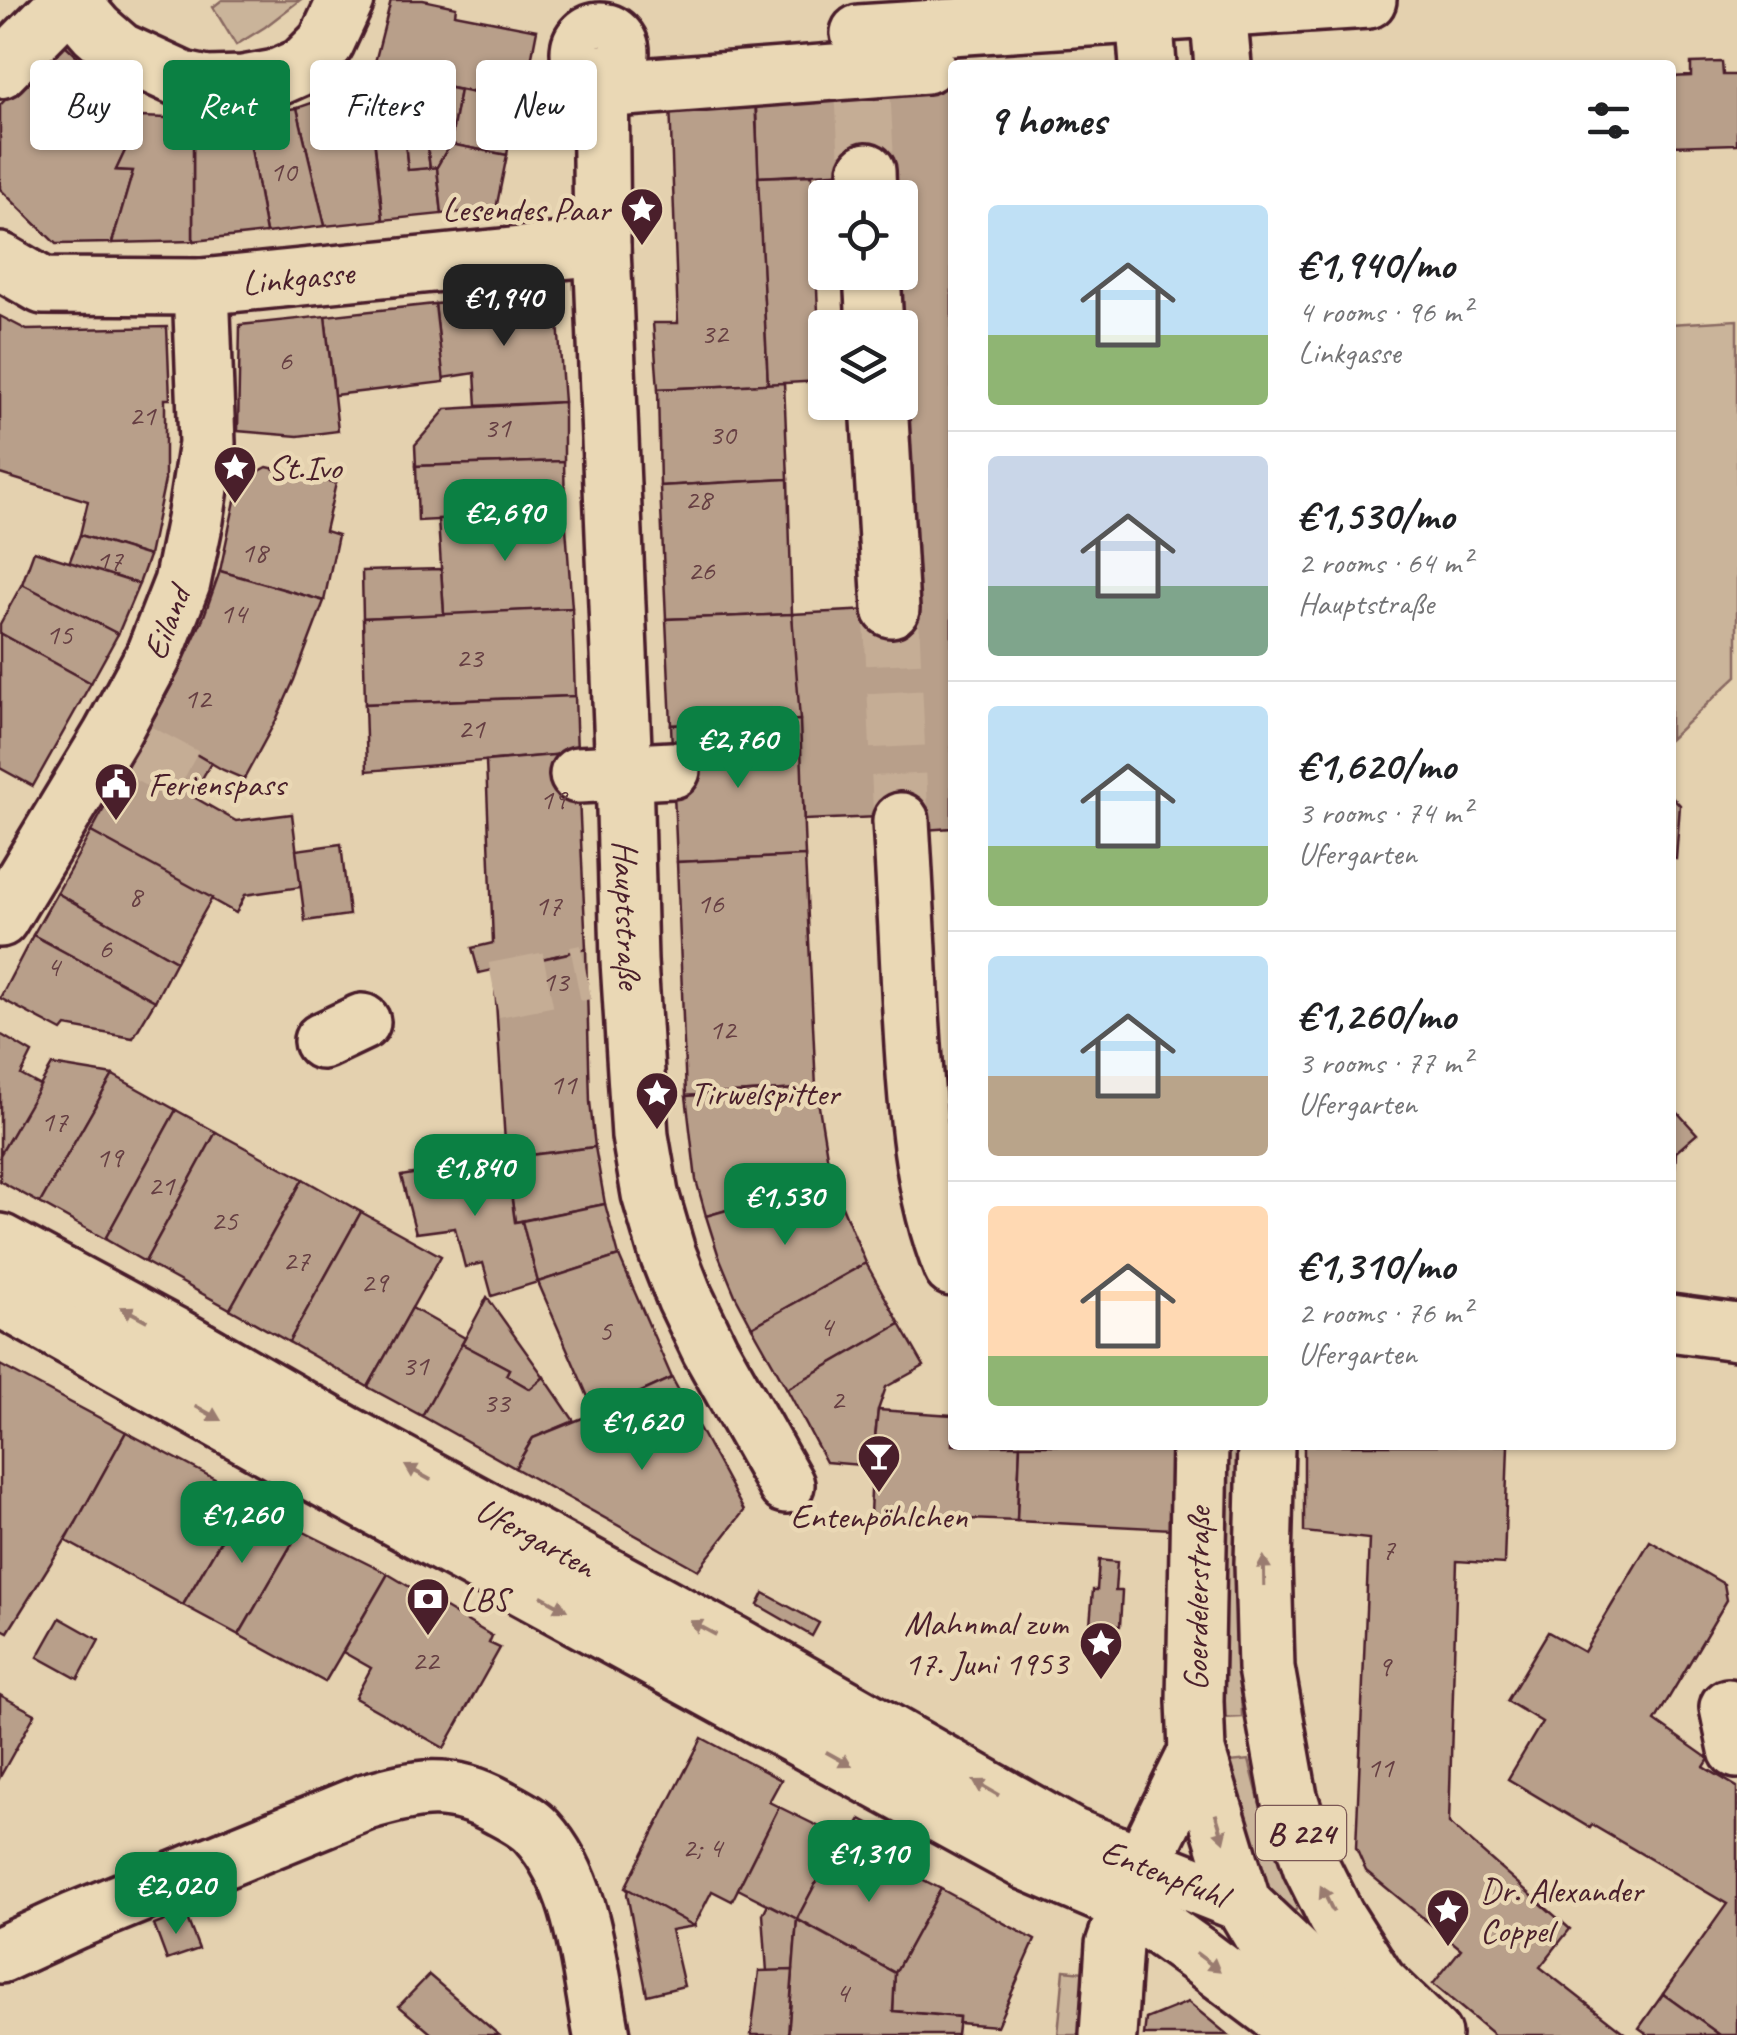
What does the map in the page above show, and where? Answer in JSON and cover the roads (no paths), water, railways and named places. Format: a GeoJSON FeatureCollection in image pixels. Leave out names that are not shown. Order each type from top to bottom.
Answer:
{"type":"FeatureCollection","features":[{"type":"Feature","properties":{"kind":"street"},"geometry":{"type":"LineString","coordinates":[[0,70],[69,0],[120,51],[183,80],[207,85],[276,78],[303,66],[326,43],[346,0]]}},
{"type":"Feature","properties":{"kind":"street"},"geometry":{"type":"LineString","coordinates":[[597,48],[860,50],[1135,33],[1217,5],[1368,0]]}},
{"type":"Feature","properties":{"kind":"street"},"geometry":{"type":"LineString","coordinates":[[1217,5],[1222,60]]}},
{"type":"Feature","properties":{"kind":"street","name":"Hauptstraße"},"geometry":{"type":"LineString","coordinates":[[597,48],[625,772],[607,966],[658,1223],[685,1298],[710,1350],[786,1485]]}},
{"type":"Feature","properties":{"kind":"street","name":"Linkgasse"},"geometry":{"type":"LineString","coordinates":[[0,261],[43,286],[202,288],[602,246]]}},
{"type":"Feature","properties":{"kind":"street","name":"Eiland"},"geometry":{"type":"LineString","coordinates":[[0,919],[124,742],[182,583],[207,442],[202,288]]}},
{"type":"Feature","properties":{"kind":"street"},"geometry":{"type":"LineString","coordinates":[[880,420],[891,609]]}},
{"type":"Feature","properties":{"kind":"street"},"geometry":{"type":"LineString","coordinates":[[901,821],[914,1069],[936,1219],[948,1256]]}},
{"type":"Feature","properties":{"kind":"street","name":"Ufergarten"},"geometry":{"type":"LineString","coordinates":[[0,1242],[733,1644],[1062,1854]]}},
{"type":"Feature","properties":{"kind":"street","name":"Ufergarten"},"geometry":{"type":"LineString","coordinates":[[0,1298],[1029,1862],[1062,1854]]}},
{"type":"Feature","properties":{"kind":"street"},"geometry":{"type":"LineString","coordinates":[[1676,1325],[1737,1332]]}},
{"type":"Feature","properties":{"kind":"street","name":"Goerdelerstraße"},"geometry":{"type":"LineString","coordinates":[[1200,1450],[1197,1752],[1243,1904],[1301,2002],[1357,2012],[1336,1916],[1311,1866],[1289,1796],[1266,1668],[1266,1450]]}},
{"type":"Feature","properties":{"kind":"street","name":"Goerdelerstraße"},"geometry":{"type":"LineString","coordinates":[[1108,2035],[1114,1945],[1135,1884],[1197,1752]]}},
{"type":"Feature","properties":{"kind":"street"},"geometry":{"type":"LineString","coordinates":[[0,1955],[74,1920],[366,1802],[438,1787],[484,1798],[535,1829],[556,1856],[576,1902],[602,2035]]}},
{"type":"Feature","properties":{"kind":"street","name":"Entenpfuhl"},"geometry":{"type":"LineString","coordinates":[[1062,1854],[1135,1884],[1243,1904]]}},
{"type":"Feature","properties":{"kind":"street","name":"Entenpfuhl"},"geometry":{"type":"LineString","coordinates":[[1135,1884],[1201,1957],[1304,2035]]}},
{"type":"Feature","properties":{"kind":"street","name":"B 224"},"geometry":{"type":"LineString","coordinates":[[1357,2012],[1434,2035]]}},
{"type":"Feature","properties":{"kind":"tunnel"},"geometry":{"type":"LineString","coordinates":[[863,97],[867,171]]}},
{"type":"Feature","properties":{"kind":"tunnel"},"geometry":{"type":"LineString","coordinates":[[891,609],[901,821]]}},
{"type":"Feature","properties":{"kind":"tunnel"},"geometry":{"type":"LineString","coordinates":[[137,750],[199,783]]}},
{"type":"Feature","properties":{"kind":"tunnel"},"geometry":{"type":"LineString","coordinates":[[494,990],[586,972]]}},
{"type":"Feature","properties":{"kind":"place","name":"Lesendes Paar"},"geometry":{"type":"Point","coordinates":[642,247]}},
{"type":"Feature","properties":{"kind":"place","name":"St.Ivo"},"geometry":{"type":"Point","coordinates":[235,505]}},
{"type":"Feature","properties":{"kind":"place","name":"Ferienspass"},"geometry":{"type":"Point","coordinates":[116,822]}},
{"type":"Feature","properties":{"kind":"place","name":"Tirwelspitter"},"geometry":{"type":"Point","coordinates":[657,1131]}},
{"type":"Feature","properties":{"kind":"place","name":"Entenpöhlchen"},"geometry":{"type":"Point","coordinates":[879,1494]}},
{"type":"Feature","properties":{"kind":"place","name":"LBS"},"geometry":{"type":"Point","coordinates":[428,1637]}},
{"type":"Feature","properties":{"kind":"place","name":"Mahnmal zum 17. Juni 1953"},"geometry":{"type":"Point","coordinates":[1101,1681]}},
{"type":"Feature","properties":{"kind":"place","name":"Dr. Alexander Coppel"},"geometry":{"type":"Point","coordinates":[1448,1948]}}]}
